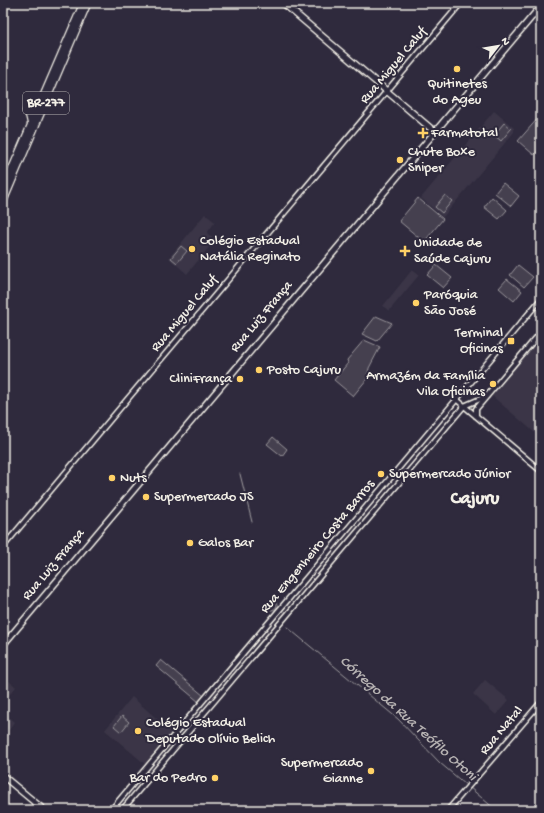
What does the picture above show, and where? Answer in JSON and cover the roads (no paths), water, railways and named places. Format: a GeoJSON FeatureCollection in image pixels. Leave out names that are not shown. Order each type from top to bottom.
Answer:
{"type":"FeatureCollection","features":[{"type":"Feature","properties":{"kind":"highway","name":"BR-277"},"geometry":{"type":"LineString","coordinates":[[3,189],[83,3]]}},
{"type":"Feature","properties":{"kind":"highway","name":"BR-277"},"geometry":{"type":"LineString","coordinates":[[3,203],[88,3]]}},
{"type":"Feature","properties":{"kind":"highway"},"geometry":{"type":"LineString","coordinates":[[31,125],[30,116],[26,111],[39,106]]}},
{"type":"Feature","properties":{"kind":"main road"},"geometry":{"type":"LineString","coordinates":[[283,3],[435,132]]}},
{"type":"Feature","properties":{"kind":"main road","name":"Rua Luiz França"},"geometry":{"type":"LineString","coordinates":[[3,645],[541,6]]}},
{"type":"Feature","properties":{"kind":"main road"},"geometry":{"type":"LineString","coordinates":[[3,776],[44,810]]}},
{"type":"Feature","properties":{"kind":"street","name":"Rua Miguel Caluf"},"geometry":{"type":"LineString","coordinates":[[3,547],[461,3]]}},
{"type":"Feature","properties":{"kind":"street","name":"Rua Engenheiro Costa Barros"},"geometry":{"type":"LineString","coordinates":[[111,810],[458,401],[540,301]]}},
{"type":"Feature","properties":{"kind":"street","name":"Rua Engenheiro Costa Barros"},"geometry":{"type":"LineString","coordinates":[[476,416],[476,409],[541,332]]}},
{"type":"Feature","properties":{"kind":"street","name":"Rua Engenheiro Costa Barros"},"geometry":{"type":"LineString","coordinates":[[122,810],[464,406],[487,396]]}},
{"type":"Feature","properties":{"kind":"street"},"geometry":{"type":"LineString","coordinates":[[458,401],[541,471]]}},
{"type":"Feature","properties":{"kind":"street","name":"Rua Natal"},"geometry":{"type":"LineString","coordinates":[[448,810],[473,784],[541,702]]}},
{"type":"Feature","properties":{"kind":"waterway","name":"Córrego da Rua Teófilo Otoni"},"geometry":{"type":"LineString","coordinates":[[240,474],[252,522]]}},
{"type":"Feature","properties":{"kind":"waterway","name":"Córrego da Rua Teófilo Otoni"},"geometry":{"type":"LineString","coordinates":[[287,627],[398,719],[440,763],[466,785]]}},
{"type":"Feature","properties":{"kind":"waterway","name":"Córrego da Rua Teófilo Otoni"},"geometry":{"type":"LineString","coordinates":[[469,787],[496,810]]}},
{"type":"Feature","properties":{"kind":"place","name":"Quitinetes do Ageu"},"geometry":{"type":"Point","coordinates":[457,69]}},
{"type":"Feature","properties":{"kind":"place","name":"Farmatotal"},"geometry":{"type":"Point","coordinates":[423,133]}},
{"type":"Feature","properties":{"kind":"place","name":"Chute Boxe Sniper"},"geometry":{"type":"Point","coordinates":[400,160]}},
{"type":"Feature","properties":{"kind":"place","name":"Colégio Estadual Natália Reginato"},"geometry":{"type":"Point","coordinates":[192,249]}},
{"type":"Feature","properties":{"kind":"place","name":"Unidade de Saúde Cajuru"},"geometry":{"type":"Point","coordinates":[405,251]}},
{"type":"Feature","properties":{"kind":"place","name":"Paróquia São José"},"geometry":{"type":"Point","coordinates":[416,303]}},
{"type":"Feature","properties":{"kind":"place","name":"Terminal Oficinas"},"geometry":{"type":"Point","coordinates":[511,341]}},
{"type":"Feature","properties":{"kind":"place","name":"Posto Cajuru"},"geometry":{"type":"Point","coordinates":[259,370]}},
{"type":"Feature","properties":{"kind":"place","name":"CliniFrança"},"geometry":{"type":"Point","coordinates":[240,379]}},
{"type":"Feature","properties":{"kind":"place","name":"Armazém da Família Vila Oficinas"},"geometry":{"type":"Point","coordinates":[493,384]}},
{"type":"Feature","properties":{"kind":"place","name":"Supermercado Júnior"},"geometry":{"type":"Point","coordinates":[381,474]}},
{"type":"Feature","properties":{"kind":"place","name":"Nuts"},"geometry":{"type":"Point","coordinates":[112,478]}},
{"type":"Feature","properties":{"kind":"place","name":"Supermercado JS"},"geometry":{"type":"Point","coordinates":[146,497]}},
{"type":"Feature","properties":{"kind":"place","name":"Galos Bar"},"geometry":{"type":"Point","coordinates":[190,543]}},
{"type":"Feature","properties":{"kind":"place","name":"Colégio Estadual Deputado Olívio Belich"},"geometry":{"type":"Point","coordinates":[138,731]}},
{"type":"Feature","properties":{"kind":"place","name":"Supermercado Gianne"},"geometry":{"type":"Point","coordinates":[371,771]}},
{"type":"Feature","properties":{"kind":"place","name":"Bar do Pedro"},"geometry":{"type":"Point","coordinates":[215,778]}},
{"type":"Feature","properties":{"kind":"district","name":"Cajuru"},"geometry":{"type":"Point","coordinates":[475,499]}}]}
